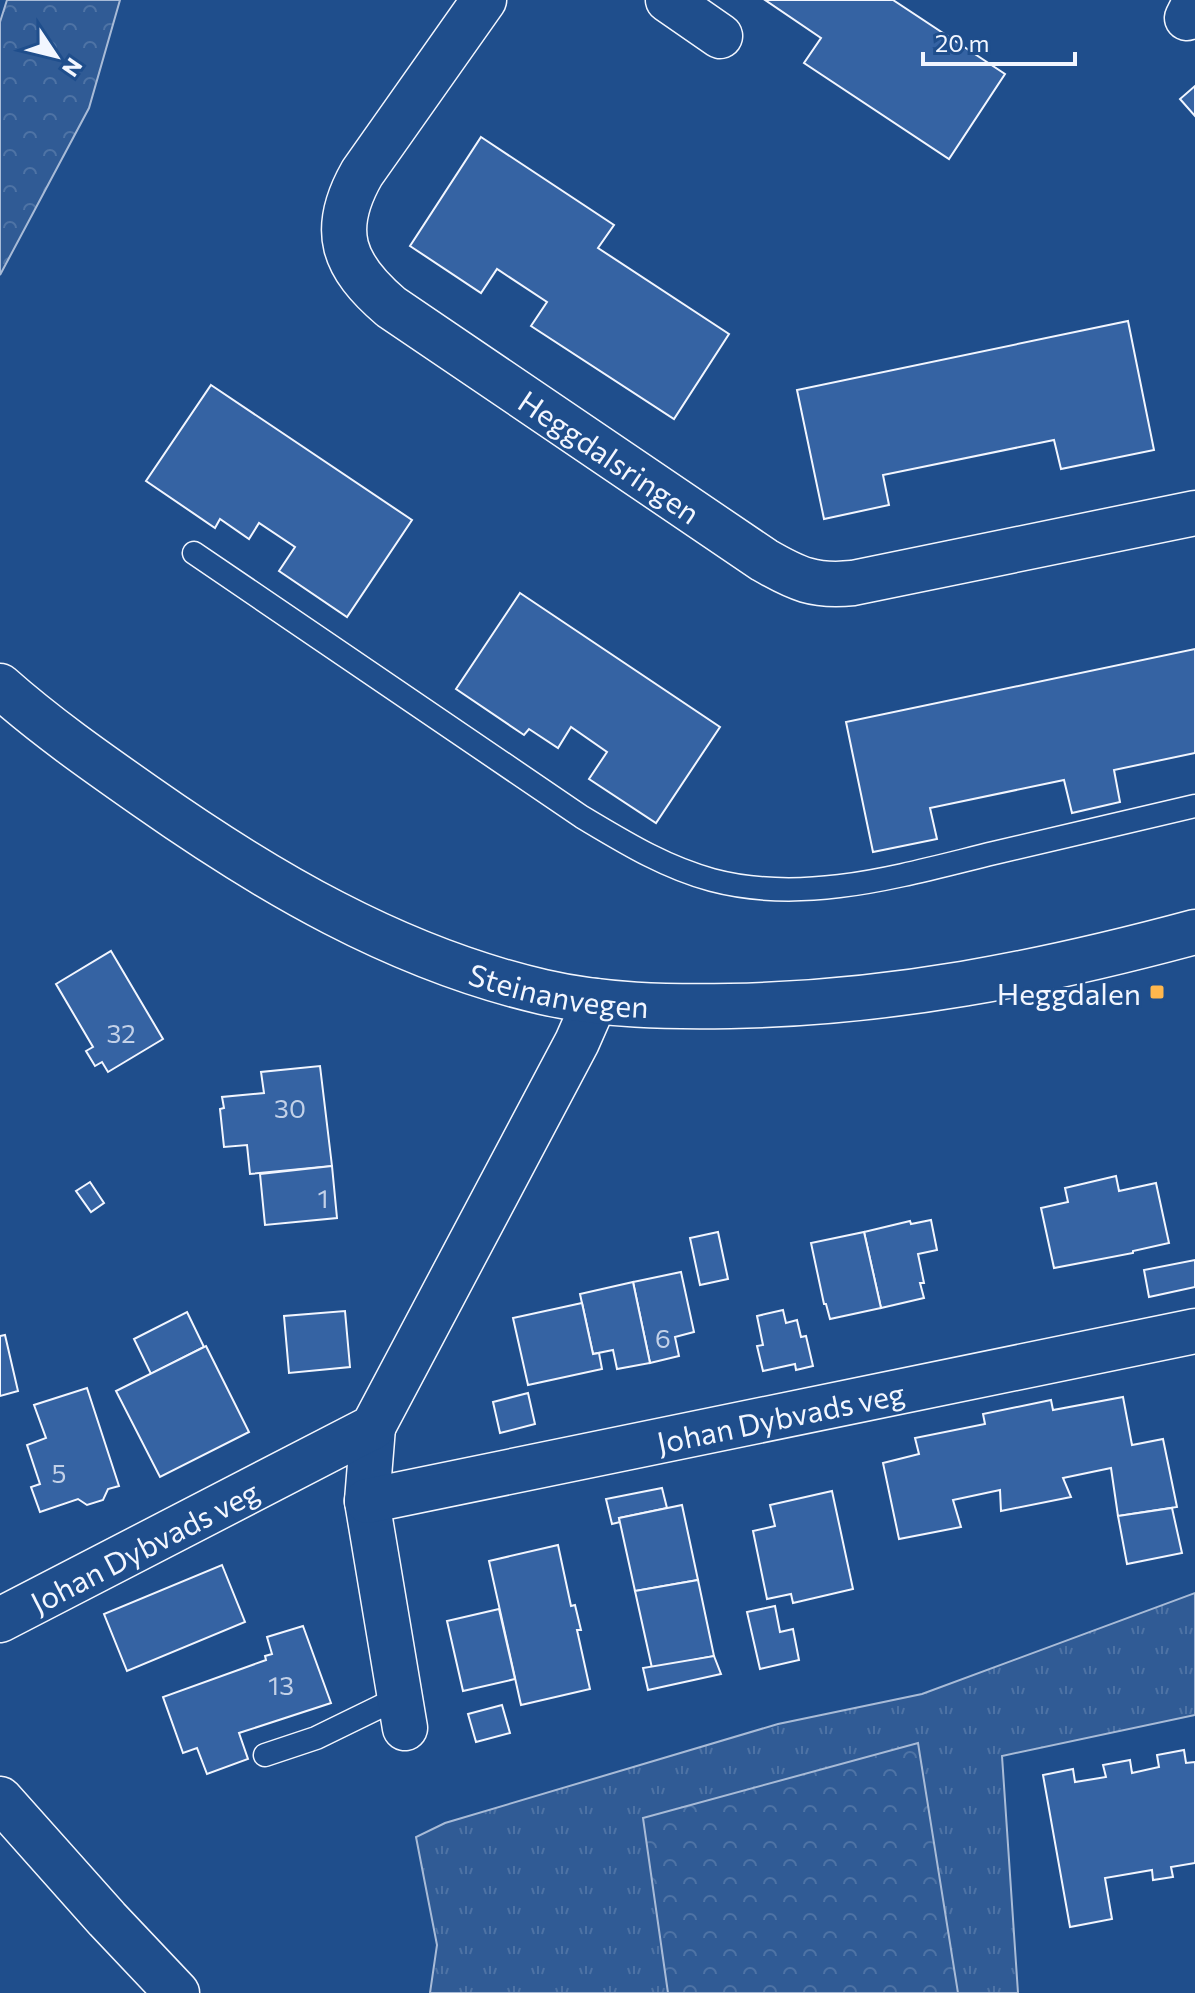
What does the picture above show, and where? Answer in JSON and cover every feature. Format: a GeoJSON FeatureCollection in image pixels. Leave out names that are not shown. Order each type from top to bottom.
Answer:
{"type":"FeatureCollection","features":[{"type":"Feature","properties":{"kind":"street","name":"Heggdalsringen"},"geometry":{"type":"LineString","coordinates":[[484,0],[362,173],[348,198],[344,223],[346,246],[353,267],[366,286],[391,307],[764,560],[809,583],[828,586],[853,583],[1195,513]]}},
{"type":"Feature","properties":{"kind":"street"},"geometry":{"type":"LineString","coordinates":[[668,0],[720,36]]}},
{"type":"Feature","properties":{"kind":"street","name":"Steinanvegen"},"geometry":{"type":"LineString","coordinates":[[0,686],[96,762],[189,827],[272,879],[407,949],[478,974],[544,992],[595,1001],[723,1006],[800,1005],[892,996],[1024,975],[1195,932]]}},
{"type":"Feature","properties":{"kind":"street"},"geometry":{"type":"LineString","coordinates":[[402,1712],[367,1501],[373,1427],[577,1042],[595,1001]]}},
{"type":"Feature","properties":{"kind":"street","name":"Johan Dybvads veg"},"geometry":{"type":"LineString","coordinates":[[367,1501],[1195,1331]]}},
{"type":"Feature","properties":{"kind":"street","name":"Johan Dybvads veg"},"geometry":{"type":"LineString","coordinates":[[0,1620],[373,1427]]}},
{"type":"Feature","properties":{"kind":"street"},"geometry":{"type":"LineString","coordinates":[[0,1799],[177,1993]]}},
{"type":"Feature","properties":{"kind":"lane"},"geometry":{"type":"LineString","coordinates":[[194,553],[582,817],[637,850],[676,868],[716,881],[767,888],[832,888],[892,877],[1195,806]]}},
{"type":"Feature","properties":{"kind":"lane"},"geometry":{"type":"LineString","coordinates":[[265,1755],[402,1712]]}},
{"type":"Feature","properties":{"kind":"green space"},"geometry":{"type":"Polygon","coordinates":[[[7,0],[120,0],[89,108],[0,275],[0,22],[7,0]]]}},
{"type":"Feature","properties":{"kind":"green space"},"geometry":{"type":"Polygon","coordinates":[[[1195,1593],[1195,1715],[1002,1756],[1018,1993],[430,1993],[437,1945],[416,1837],[445,1823],[778,1724],[922,1694],[1195,1593]]]}},
{"type":"Feature","properties":{"kind":"green space"},"geometry":{"type":"Polygon","coordinates":[[[918,1743],[958,1993],[668,1993],[643,1818],[918,1743]]]}},
{"type":"Feature","properties":{"kind":"building"},"geometry":{"type":"Polygon","coordinates":[[[765,0],[893,0],[1005,74],[949,159],[804,63],[821,38],[765,0]]]}},
{"type":"Feature","properties":{"kind":"building"},"geometry":{"type":"Polygon","coordinates":[[[1195,86],[1195,116],[1180,99],[1195,86]]]}},
{"type":"Feature","properties":{"kind":"building"},"geometry":{"type":"Polygon","coordinates":[[[481,137],[614,225],[598,248],[729,334],[674,419],[531,326],[547,302],[497,269],[481,293],[410,246],[481,137]]]}},
{"type":"Feature","properties":{"kind":"building"},"geometry":{"type":"Polygon","coordinates":[[[1128,321],[1154,450],[1061,469],[1054,440],[883,475],[889,505],[824,519],[797,390],[1128,321]]]}},
{"type":"Feature","properties":{"kind":"building"},"geometry":{"type":"Polygon","coordinates":[[[211,385],[412,520],[347,617],[279,571],[295,547],[259,523],[249,539],[220,519],[215,528],[146,481],[211,385]]]}},
{"type":"Feature","properties":{"kind":"building"},"geometry":{"type":"Polygon","coordinates":[[[520,593],[720,727],[656,823],[589,779],[607,752],[571,727],[558,748],[529,729],[524,735],[456,689],[520,593]]]}},
{"type":"Feature","properties":{"kind":"building"},"geometry":{"type":"Polygon","coordinates":[[[1195,649],[1195,753],[1114,770],[1120,802],[1072,813],[1064,780],[930,808],[937,839],[873,852],[846,722],[1195,649]]]}},
{"type":"Feature","properties":{"kind":"building"},"geometry":{"type":"Polygon","coordinates":[[[111,951],[163,1039],[108,1072],[102,1062],[95,1066],[86,1051],[93,1047],[56,984],[111,951]]]}},
{"type":"Feature","properties":{"kind":"building"},"geometry":{"type":"Polygon","coordinates":[[[320,1066],[332,1166],[250,1174],[247,1145],[224,1147],[220,1109],[224,1108],[222,1097],[264,1093],[261,1072],[320,1066]]]}},
{"type":"Feature","properties":{"kind":"building"},"geometry":{"type":"Polygon","coordinates":[[[332,1166],[337,1218],[265,1225],[260,1174],[332,1166]]]}},
{"type":"Feature","properties":{"kind":"building"},"geometry":{"type":"Polygon","coordinates":[[[1116,1176],[1119,1191],[1156,1183],[1169,1243],[1054,1268],[1041,1208],[1068,1202],[1065,1188],[1116,1176]]]}},
{"type":"Feature","properties":{"kind":"building"},"geometry":{"type":"Polygon","coordinates":[[[90,1182],[104,1203],[91,1212],[76,1191],[90,1182]]]}},
{"type":"Feature","properties":{"kind":"building"},"geometry":{"type":"Polygon","coordinates":[[[931,1220],[937,1250],[918,1254],[924,1298],[881,1308],[864,1232],[910,1221],[911,1224],[931,1220]]]}},
{"type":"Feature","properties":{"kind":"building"},"geometry":{"type":"Polygon","coordinates":[[[718,1232],[728,1279],[700,1285],[690,1238],[718,1232]]]}},
{"type":"Feature","properties":{"kind":"building"},"geometry":{"type":"Polygon","coordinates":[[[864,1232],[881,1308],[830,1319],[811,1243],[864,1232]]]}},
{"type":"Feature","properties":{"kind":"building"},"geometry":{"type":"Polygon","coordinates":[[[1195,1260],[1195,1287],[1149,1297],[1144,1270],[1195,1260]]]}},
{"type":"Feature","properties":{"kind":"building"},"geometry":{"type":"Polygon","coordinates":[[[681,1272],[694,1332],[675,1337],[679,1356],[650,1363],[633,1282],[681,1272]]]}},
{"type":"Feature","properties":{"kind":"building"},"geometry":{"type":"Polygon","coordinates":[[[633,1282],[650,1363],[617,1369],[613,1350],[593,1354],[580,1294],[633,1282]]]}},
{"type":"Feature","properties":{"kind":"building"},"geometry":{"type":"Polygon","coordinates":[[[582,1303],[593,1354],[599,1353],[602,1369],[528,1385],[513,1318],[582,1303]]]}},
{"type":"Feature","properties":{"kind":"building"},"geometry":{"type":"Polygon","coordinates":[[[783,1310],[786,1323],[797,1320],[801,1337],[806,1336],[813,1366],[796,1370],[795,1364],[763,1371],[757,1346],[763,1345],[757,1316],[783,1310]]]}},
{"type":"Feature","properties":{"kind":"building"},"geometry":{"type":"Polygon","coordinates":[[[345,1311],[350,1367],[289,1373],[284,1316],[345,1311]]]}},
{"type":"Feature","properties":{"kind":"building"},"geometry":{"type":"Polygon","coordinates":[[[187,1312],[204,1347],[151,1374],[134,1339],[187,1312]]]}},
{"type":"Feature","properties":{"kind":"building"},"geometry":{"type":"Polygon","coordinates":[[[5,1335],[18,1391],[0,1396],[0,1336],[5,1335]]]}},
{"type":"Feature","properties":{"kind":"building"},"geometry":{"type":"Polygon","coordinates":[[[206,1346],[249,1432],[160,1477],[116,1391],[206,1346]]]}},
{"type":"Feature","properties":{"kind":"building"},"geometry":{"type":"Polygon","coordinates":[[[87,1388],[119,1486],[108,1489],[103,1500],[87,1505],[78,1499],[40,1512],[31,1487],[40,1484],[27,1445],[46,1438],[34,1405],[87,1388]]]}},
{"type":"Feature","properties":{"kind":"building"},"geometry":{"type":"Polygon","coordinates":[[[528,1393],[535,1424],[500,1433],[493,1402],[528,1393]]]}},
{"type":"Feature","properties":{"kind":"building"},"geometry":{"type":"Polygon","coordinates":[[[1123,1397],[1132,1445],[1163,1439],[1177,1507],[1118,1516],[1111,1468],[1063,1478],[1071,1497],[1001,1511],[1000,1490],[953,1500],[961,1527],[899,1539],[883,1463],[919,1454],[915,1438],[985,1424],[983,1414],[1051,1400],[1053,1410],[1123,1397]]]}},
{"type":"Feature","properties":{"kind":"building"},"geometry":{"type":"Polygon","coordinates":[[[662,1488],[667,1508],[619,1518],[620,1522],[612,1524],[606,1499],[662,1488]]]}},
{"type":"Feature","properties":{"kind":"building"},"geometry":{"type":"Polygon","coordinates":[[[832,1491],[853,1589],[793,1603],[791,1594],[767,1599],[753,1531],[775,1526],[770,1505],[832,1491]]]}},
{"type":"Feature","properties":{"kind":"building"},"geometry":{"type":"Polygon","coordinates":[[[682,1505],[698,1580],[635,1591],[619,1518],[682,1505]]]}},
{"type":"Feature","properties":{"kind":"building"},"geometry":{"type":"Polygon","coordinates":[[[1172,1508],[1182,1553],[1127,1564],[1118,1516],[1172,1508]]]}},
{"type":"Feature","properties":{"kind":"building"},"geometry":{"type":"Polygon","coordinates":[[[558,1545],[571,1606],[575,1605],[581,1630],[577,1630],[590,1689],[521,1705],[489,1561],[558,1545]]]}},
{"type":"Feature","properties":{"kind":"building"},"geometry":{"type":"Polygon","coordinates":[[[222,1565],[245,1622],[127,1671],[104,1614],[222,1565]]]}},
{"type":"Feature","properties":{"kind":"building"},"geometry":{"type":"Polygon","coordinates":[[[698,1580],[714,1656],[652,1668],[635,1591],[698,1580]]]}},
{"type":"Feature","properties":{"kind":"building"},"geometry":{"type":"Polygon","coordinates":[[[775,1606],[780,1632],[793,1629],[799,1660],[760,1669],[747,1612],[775,1606]]]}},
{"type":"Feature","properties":{"kind":"building"},"geometry":{"type":"Polygon","coordinates":[[[499,1609],[515,1679],[463,1691],[447,1621],[499,1609]]]}},
{"type":"Feature","properties":{"kind":"building"},"geometry":{"type":"Polygon","coordinates":[[[303,1626],[331,1703],[239,1733],[248,1759],[207,1774],[197,1748],[183,1753],[163,1697],[266,1660],[265,1656],[272,1654],[267,1637],[303,1626]]]}},
{"type":"Feature","properties":{"kind":"building"},"geometry":{"type":"Polygon","coordinates":[[[714,1656],[721,1674],[648,1690],[643,1668],[714,1656]]]}},
{"type":"Feature","properties":{"kind":"building"},"geometry":{"type":"Polygon","coordinates":[[[502,1705],[510,1733],[476,1742],[468,1714],[502,1705]]]}},
{"type":"Feature","properties":{"kind":"building"},"geometry":{"type":"Polygon","coordinates":[[[1184,1750],[1186,1763],[1195,1762],[1195,1863],[1171,1867],[1173,1877],[1153,1880],[1152,1870],[1105,1878],[1112,1919],[1070,1927],[1043,1775],[1073,1769],[1075,1782],[1106,1777],[1103,1765],[1130,1760],[1132,1773],[1159,1767],[1157,1755],[1184,1750]]]}},
{"type":"Feature","properties":{"kind":"place","name":"Heggdalen"},"geometry":{"type":"Point","coordinates":[1157,992]}}]}
